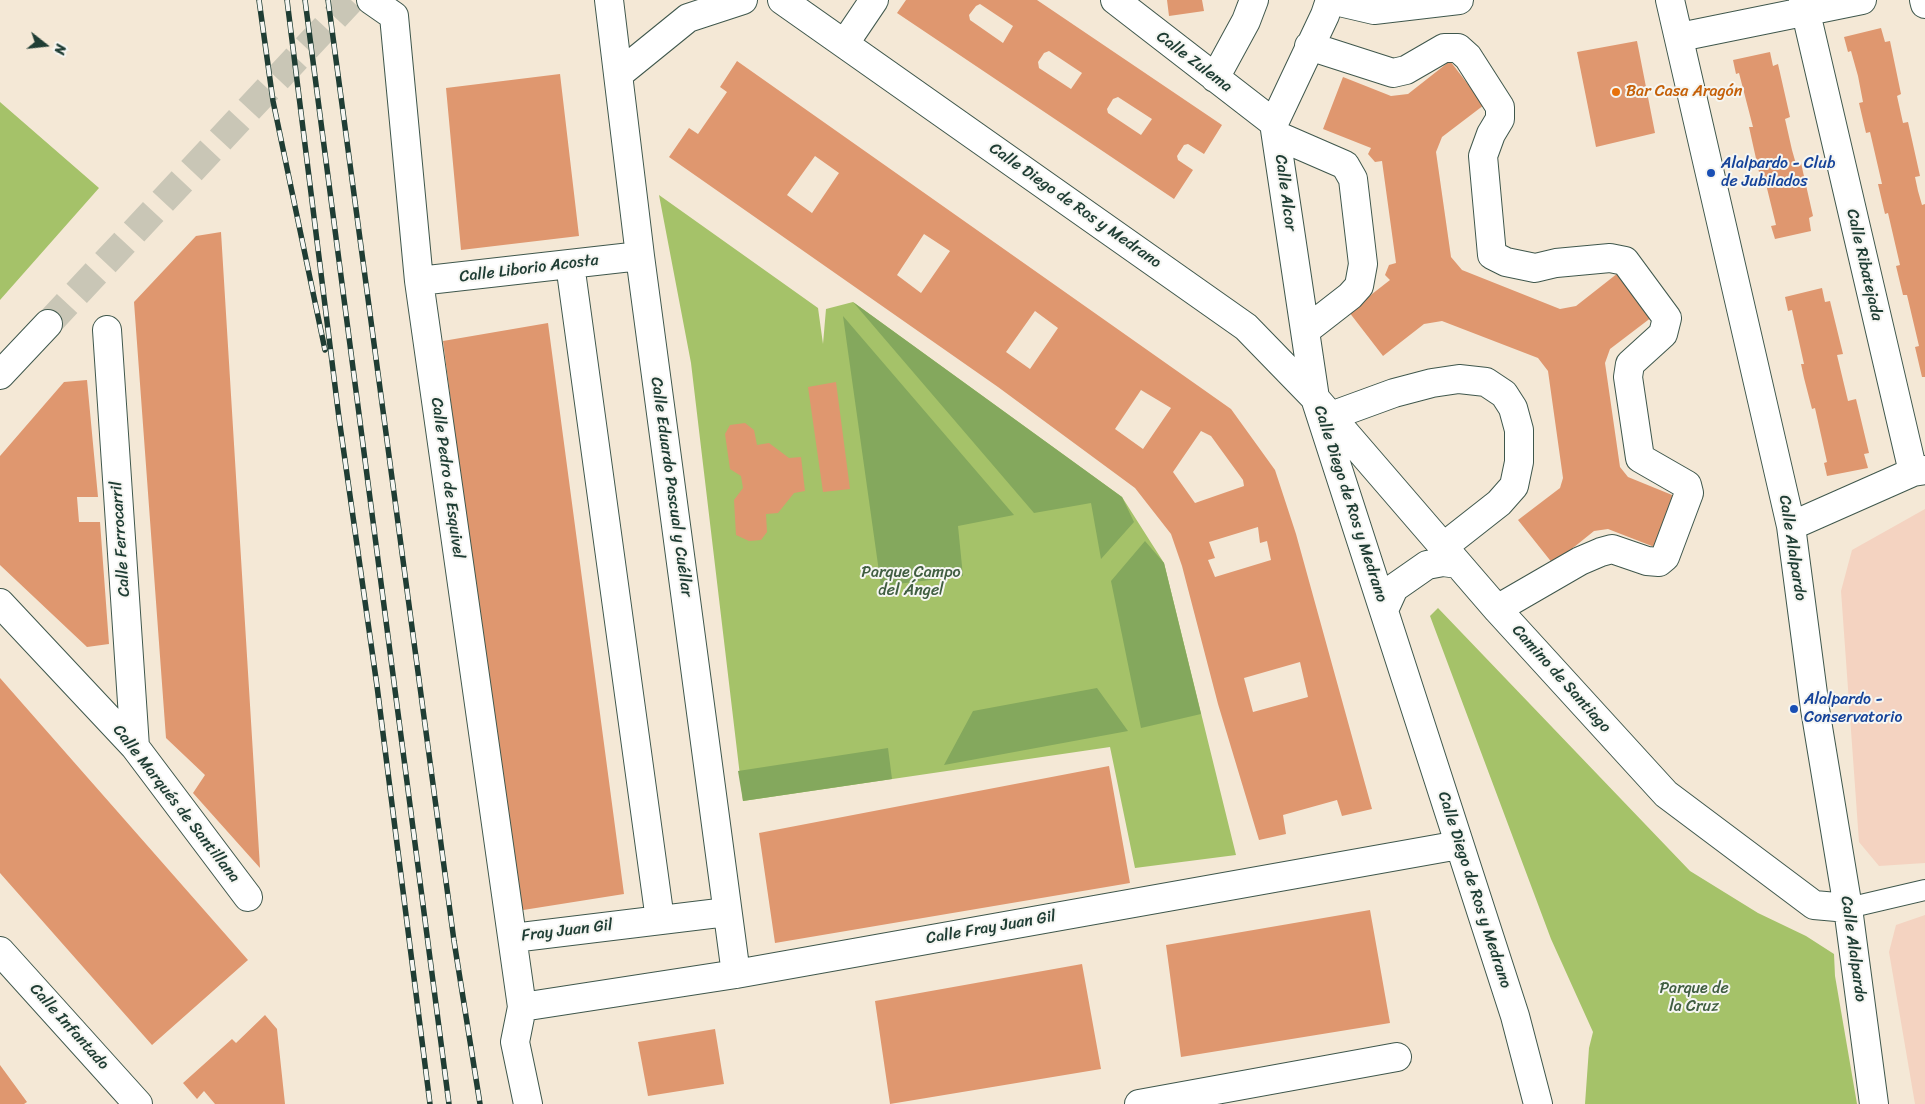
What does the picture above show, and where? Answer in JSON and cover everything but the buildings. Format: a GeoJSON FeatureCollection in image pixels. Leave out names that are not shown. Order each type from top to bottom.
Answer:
{"type":"FeatureCollection","features":[{"type":"Feature","properties":{"kind":"street"},"geometry":{"type":"LineString","coordinates":[[371,0],[400,8]]}},
{"type":"Feature","properties":{"kind":"street","name":"Calle Eduardo Pascual y Cuéllar"},"geometry":{"type":"LineString","coordinates":[[609,0],[640,256],[736,974]]}},
{"type":"Feature","properties":{"kind":"street"},"geometry":{"type":"LineString","coordinates":[[619,74],[688,18],[743,0]]}},
{"type":"Feature","properties":{"kind":"street","name":"Calle Diego de Ros y Medrano"},"geometry":{"type":"LineString","coordinates":[[782,0],[1246,326],[1323,407],[1384,610],[1515,1016],[1538,1104]]}},
{"type":"Feature","properties":{"kind":"street"},"geometry":{"type":"LineString","coordinates":[[845,43],[874,0]]}},
{"type":"Feature","properties":{"kind":"street","name":"Calle Zulema"},"geometry":{"type":"LineString","coordinates":[[1115,0],[1216,78],[1275,129],[1345,165],[1353,179],[1363,264],[1359,286],[1350,296],[1305,331]]}},
{"type":"Feature","properties":{"kind":"street"},"geometry":{"type":"LineString","coordinates":[[1216,78],[1246,21],[1254,0]]}},
{"type":"Feature","properties":{"kind":"street"},"geometry":{"type":"LineString","coordinates":[[1275,129],[1330,0],[1374,10],[1459,0]]}},
{"type":"Feature","properties":{"kind":"street","name":"Calle Alalpardo"},"geometry":{"type":"LineString","coordinates":[[1670,0],[1791,526],[1816,718],[1848,908],[1874,1104]]}},
{"type":"Feature","properties":{"kind":"street"},"geometry":{"type":"LineString","coordinates":[[1680,37],[1804,6],[1862,0]]}},
{"type":"Feature","properties":{"kind":"street"},"geometry":{"type":"LineString","coordinates":[[1924,0],[1925,4]]}},
{"type":"Feature","properties":{"kind":"street","name":"Calle Ribatejada"},"geometry":{"type":"LineString","coordinates":[[1804,6],[1919,471]]}},
{"type":"Feature","properties":{"kind":"street","name":"Calle Pedro de Esquivel"},"geometry":{"type":"LineString","coordinates":[[400,8],[419,281],[513,938]]}},
{"type":"Feature","properties":{"kind":"street"},"geometry":{"type":"LineString","coordinates":[[1309,46],[1393,73],[1406,70],[1444,48],[1458,48],[1468,58],[1500,107],[1500,120],[1491,134],[1483,156],[1492,255],[1506,262],[1534,268],[1556,263],[1610,258],[1625,261],[1667,318],[1663,334],[1630,364],[1628,377],[1640,458],[1687,485],[1690,493],[1665,557],[1659,562],[1647,561],[1612,549],[1602,552],[1580,561],[1498,609]]}},
{"type":"Feature","properties":{"kind":"street","name":"Calle Alcor"},"geometry":{"type":"LineString","coordinates":[[1275,129],[1305,331],[1323,407]]}},
{"type":"Feature","properties":{"kind":"street","name":"Calle Liborio Acosta"},"geometry":{"type":"LineString","coordinates":[[419,281],[640,256]]}},
{"type":"Feature","properties":{"kind":"street"},"geometry":{"type":"LineString","coordinates":[[570,264],[660,920]]}},
{"type":"Feature","properties":{"kind":"street"},"geometry":{"type":"LineString","coordinates":[[0,375],[48,324]]}},
{"type":"Feature","properties":{"kind":"street","name":"Calle Ferrocarril"},"geometry":{"type":"LineString","coordinates":[[107,330],[135,747]]}},
{"type":"Feature","properties":{"kind":"street"},"geometry":{"type":"LineString","coordinates":[[1323,407],[1394,393],[1432,382],[1459,379],[1486,382],[1504,394],[1513,408],[1519,430],[1519,462],[1514,486],[1443,562],[1427,564],[1394,588],[1384,610]]}},
{"type":"Feature","properties":{"kind":"street","name":"Camino de Santiago"},"geometry":{"type":"LineString","coordinates":[[1323,407],[1450,555],[1666,794],[1814,905],[1848,908]]}},
{"type":"Feature","properties":{"kind":"street"},"geometry":{"type":"LineString","coordinates":[[1791,526],[1919,471]]}},
{"type":"Feature","properties":{"kind":"street","name":"Calle Marqués de Santillana"},"geometry":{"type":"LineString","coordinates":[[0,603],[135,747],[248,896]]}},
{"type":"Feature","properties":{"kind":"street","name":"Calle Fray Juan Gil"},"geometry":{"type":"LineString","coordinates":[[522,1007],[736,974],[1459,845]]}},
{"type":"Feature","properties":{"kind":"street","name":"Fray Juan Gil"},"geometry":{"type":"LineString","coordinates":[[528,1104],[515,1042],[522,1007],[513,938],[727,912]]}},
{"type":"Feature","properties":{"kind":"street","name":"Calle Infantado"},"geometry":{"type":"LineString","coordinates":[[0,950],[138,1104]]}},
{"type":"Feature","properties":{"kind":"street"},"geometry":{"type":"LineString","coordinates":[[1139,1104],[1397,1057]]}},
{"type":"Feature","properties":{"kind":"lane"},"geometry":{"type":"LineString","coordinates":[[1848,908],[1925,890]]}},
{"type":"Feature","properties":{"kind":"shaded area"},"geometry":{"type":"Polygon","coordinates":[[[1925,509],[1925,863],[1879,866],[1859,842],[1841,591],[1852,550],[1925,509]]]}},
{"type":"Feature","properties":{"kind":"shaded area"},"geometry":{"type":"Polygon","coordinates":[[[1925,915],[1925,1104],[1915,1104],[1889,952],[1896,925],[1925,915]]]}},
{"type":"Feature","properties":{"kind":"green space"},"geometry":{"type":"Polygon","coordinates":[[[0,102],[99,188],[0,300],[0,102]]]}},
{"type":"Feature","properties":{"kind":"green space","name":"Parque Campo del Ángel"},"geometry":{"type":"Polygon","coordinates":[[[659,195],[818,308],[823,344],[826,309],[853,302],[1122,497],[1164,563],[1236,855],[1135,868],[1110,747],[743,801],[691,363],[659,195]]]}},
{"type":"Feature","properties":{"kind":"green space"},"geometry":{"type":"Polygon","coordinates":[[[853,302],[1122,497],[1134,522],[1101,559],[1091,503],[1034,513],[853,302]]]}},
{"type":"Feature","properties":{"kind":"green space"},"geometry":{"type":"Polygon","coordinates":[[[843,316],[1014,515],[958,526],[963,576],[881,586],[843,316]]]}},
{"type":"Feature","properties":{"kind":"green space"},"geometry":{"type":"Polygon","coordinates":[[[1145,541],[1164,563],[1201,714],[1141,728],[1111,581],[1145,541]]]}},
{"type":"Feature","properties":{"kind":"green space","name":"Parque de la Cruz"},"geometry":{"type":"Polygon","coordinates":[[[1438,608],[1690,871],[1758,913],[1806,936],[1834,954],[1835,976],[1857,1104],[1585,1104],[1589,1048],[1593,1032],[1551,939],[1430,616],[1438,608]]]}},
{"type":"Feature","properties":{"kind":"green space"},"geometry":{"type":"Polygon","coordinates":[[[1097,688],[1128,731],[944,765],[973,711],[1097,688]]]}},
{"type":"Feature","properties":{"kind":"green space"},"geometry":{"type":"Polygon","coordinates":[[[888,748],[892,779],[743,801],[738,771],[888,748]]]}},
{"type":"Feature","properties":{"kind":"tunnel"},"geometry":{"type":"LineString","coordinates":[[48,324],[351,0]]}},
{"type":"Feature","properties":{"kind":"railway"},"geometry":{"type":"LineString","coordinates":[[259,0],[273,101],[325,350]]}},
{"type":"Feature","properties":{"kind":"railway"},"geometry":{"type":"LineString","coordinates":[[287,0],[339,418],[377,686],[430,1104]]}},
{"type":"Feature","properties":{"kind":"railway"},"geometry":{"type":"LineString","coordinates":[[305,0],[449,1104]]}},
{"type":"Feature","properties":{"kind":"railway"},"geometry":{"type":"LineString","coordinates":[[328,0],[454,941],[480,1104]]}},
{"type":"Feature","properties":{"kind":"place","name":"Bar Casa Aragón"},"geometry":{"type":"Point","coordinates":[1616,92]}},
{"type":"Feature","properties":{"kind":"place","name":"Alalpardo - Club de Jubilados"},"geometry":{"type":"Point","coordinates":[1711,173]}},
{"type":"Feature","properties":{"kind":"place","name":"Alalpardo - Conservatorio"},"geometry":{"type":"Point","coordinates":[1794,709]}}]}
